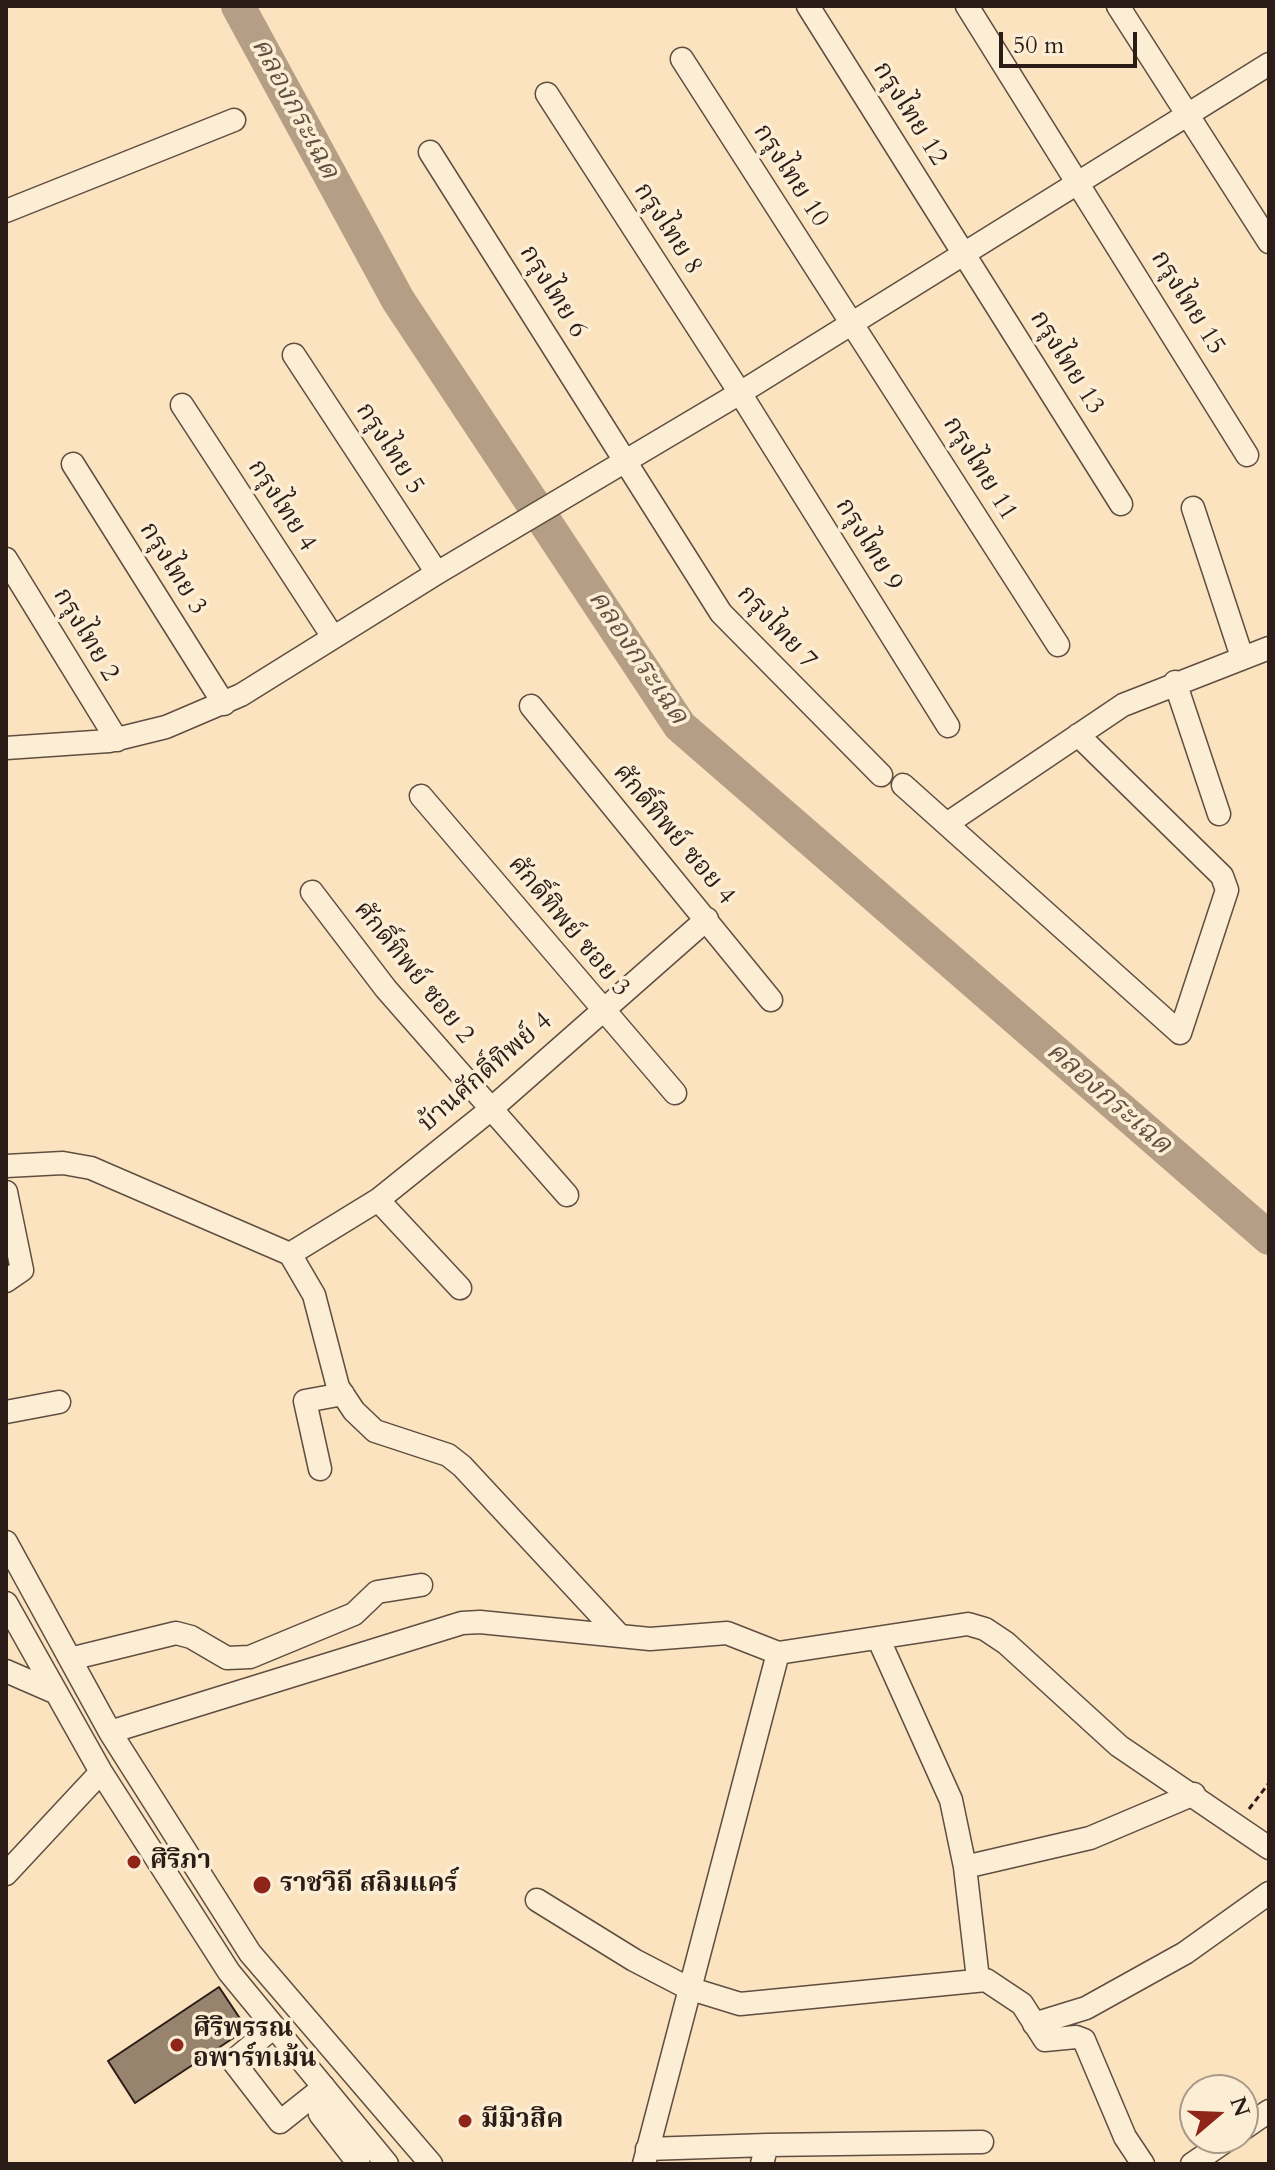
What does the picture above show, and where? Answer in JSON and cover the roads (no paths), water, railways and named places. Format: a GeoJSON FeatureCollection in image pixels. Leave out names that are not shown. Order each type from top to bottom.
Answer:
{"type":"FeatureCollection","features":[{"type":"Feature","properties":{"kind":"street","name":"กรุงไทย 12"},"geometry":{"type":"LineString","coordinates":[[808,6],[963,252]]}},
{"type":"Feature","properties":{"kind":"street","name":"กรุงไทย 15"},"geometry":{"type":"LineString","coordinates":[[967,6],[1247,455]]}},
{"type":"Feature","properties":{"kind":"street"},"geometry":{"type":"LineString","coordinates":[[1118,6],[1269,242]]}},
{"type":"Feature","properties":{"kind":"street","name":"กรุงไทย 10"},"geometry":{"type":"LineString","coordinates":[[682,59],[853,323]]}},
{"type":"Feature","properties":{"kind":"street"},"geometry":{"type":"LineString","coordinates":[[6,748],[117,740],[166,727],[224,704],[437,573],[626,463],[1269,64]]}},
{"type":"Feature","properties":{"kind":"street","name":"กรุงไทย 8"},"geometry":{"type":"LineString","coordinates":[[547,94],[740,393]]}},
{"type":"Feature","properties":{"kind":"street"},"geometry":{"type":"LineString","coordinates":[[6,211],[234,120]]}},
{"type":"Feature","properties":{"kind":"street","name":"กรุงไทย 6"},"geometry":{"type":"LineString","coordinates":[[430,152],[626,463]]}},
{"type":"Feature","properties":{"kind":"street","name":"กรุงไทย 13"},"geometry":{"type":"LineString","coordinates":[[963,252],[1121,504]]}},
{"type":"Feature","properties":{"kind":"street","name":"กรุงไทย 11"},"geometry":{"type":"LineString","coordinates":[[853,323],[1058,645]]}},
{"type":"Feature","properties":{"kind":"street","name":"กรุงไทย 5"},"geometry":{"type":"LineString","coordinates":[[294,355],[437,573]]}},
{"type":"Feature","properties":{"kind":"street","name":"กรุงไทย 9"},"geometry":{"type":"LineString","coordinates":[[740,393],[948,726]]}},
{"type":"Feature","properties":{"kind":"street","name":"กรุงไทย 4"},"geometry":{"type":"LineString","coordinates":[[182,405],[333,637]]}},
{"type":"Feature","properties":{"kind":"street","name":"กรุงไทย 7"},"geometry":{"type":"LineString","coordinates":[[626,463],[721,613],[881,775]]}},
{"type":"Feature","properties":{"kind":"street","name":"กรุงไทย 3"},"geometry":{"type":"LineString","coordinates":[[73,464],[224,704]]}},
{"type":"Feature","properties":{"kind":"street"},"geometry":{"type":"LineString","coordinates":[[1193,508],[1242,657]]}},
{"type":"Feature","properties":{"kind":"street","name":"กรุงไทย 2"},"geometry":{"type":"LineString","coordinates":[[6,559],[117,740]]}},
{"type":"Feature","properties":{"kind":"street"},"geometry":{"type":"LineString","coordinates":[[948,823],[1123,705],[1175,682],[1269,648]]}},
{"type":"Feature","properties":{"kind":"street"},"geometry":{"type":"LineString","coordinates":[[1175,682],[1219,814]]}},
{"type":"Feature","properties":{"kind":"street","name":"ศักดิ์ทิพย์ ซอย 4"},"geometry":{"type":"LineString","coordinates":[[531,706],[771,1000]]}},
{"type":"Feature","properties":{"kind":"street"},"geometry":{"type":"LineString","coordinates":[[903,785],[1180,1033],[1227,890],[1222,876],[1078,735]]}},
{"type":"Feature","properties":{"kind":"street","name":"ศักดิ์ทิพย์ ซอย 3"},"geometry":{"type":"LineString","coordinates":[[421,796],[675,1093]]}},
{"type":"Feature","properties":{"kind":"street","name":"ศักดิ์ทิพย์ ซอย 2"},"geometry":{"type":"LineString","coordinates":[[312,892],[386,989],[567,1195]]}},
{"type":"Feature","properties":{"kind":"street","name":"บ้านศักดิ์ทิพย์ 4"},"geometry":{"type":"LineString","coordinates":[[290,1254],[378,1200],[490,1110],[707,919]]}},
{"type":"Feature","properties":{"kind":"street"},"geometry":{"type":"LineString","coordinates":[[6,1166],[63,1163],[91,1168],[290,1254],[314,1295],[343,1394],[375,1431],[448,1455],[462,1466],[620,1636]]}},
{"type":"Feature","properties":{"kind":"street"},"geometry":{"type":"LineString","coordinates":[[6,1192],[22,1270],[6,1281]]}},
{"type":"Feature","properties":{"kind":"street"},"geometry":{"type":"LineString","coordinates":[[378,1200],[460,1288]]}},
{"type":"Feature","properties":{"kind":"street"},"geometry":{"type":"LineString","coordinates":[[320,1469],[305,1401],[343,1394]]}},
{"type":"Feature","properties":{"kind":"street"},"geometry":{"type":"LineString","coordinates":[[6,1412],[59,1402]]}},
{"type":"Feature","properties":{"kind":"street"},"geometry":{"type":"LineString","coordinates":[[6,1542],[110,1732],[250,1953],[431,2164]]}},
{"type":"Feature","properties":{"kind":"street"},"geometry":{"type":"LineString","coordinates":[[70,1659],[176,1633],[191,1637],[227,1658],[250,1657],[354,1614],[377,1592],[421,1585]]}},
{"type":"Feature","properties":{"kind":"street"},"geometry":{"type":"LineString","coordinates":[[40,1605],[10,1611],[52,1691],[101,1772],[229,1972],[380,2162]]}},
{"type":"Feature","properties":{"kind":"street"},"geometry":{"type":"LineString","coordinates":[[110,1732],[445,1626],[480,1622],[650,1639],[727,1633],[778,1653],[879,1640],[952,1624],[968,1624],[985,1629],[1006,1643],[1119,1746],[1194,1794],[1269,1848]]}},
{"type":"Feature","properties":{"kind":"street"},"geometry":{"type":"LineString","coordinates":[[879,1640],[951,1800],[965,1867],[978,1979]]}},
{"type":"Feature","properties":{"kind":"street"},"geometry":{"type":"LineString","coordinates":[[778,1653],[646,2156],[906,2154],[982,2142]]}},
{"type":"Feature","properties":{"kind":"street"},"geometry":{"type":"LineString","coordinates":[[6,1671],[52,1691]]}},
{"type":"Feature","properties":{"kind":"street"},"geometry":{"type":"LineString","coordinates":[[6,1874],[101,1772]]}},
{"type":"Feature","properties":{"kind":"street"},"geometry":{"type":"LineString","coordinates":[[965,1867],[1090,1838],[1194,1794]]}},
{"type":"Feature","properties":{"kind":"street"},"geometry":{"type":"LineString","coordinates":[[1034,2024],[1086,2008],[1185,1953],[1269,1893]]}},
{"type":"Feature","properties":{"kind":"street"},"geometry":{"type":"LineString","coordinates":[[537,1900],[634,1960],[688,1988],[724,2000],[755,2005],[986,1980],[1022,2004],[1045,2040],[1076,2037],[1084,2040],[1121,2128],[1143,2164]]}},
{"type":"Feature","properties":{"kind":"street"},"geometry":{"type":"LineString","coordinates":[[274,2027],[233,2061],[280,2122],[327,2092]]}},
{"type":"Feature","properties":{"kind":"street"},"geometry":{"type":"LineString","coordinates":[[327,2092],[320,2114],[359,2164]]}},
{"type":"Feature","properties":{"kind":"waterway","name":"คลองกระเฉด"},"geometry":{"type":"LineString","coordinates":[[238,6],[398,300],[680,726],[1269,1238]]}},
{"type":"Feature","properties":{"kind":"place","name":"ศิริภา"},"geometry":{"type":"Point","coordinates":[134,1862]}},
{"type":"Feature","properties":{"kind":"place","name":"ราชวิถี สลิมแคร์"},"geometry":{"type":"Point","coordinates":[262,1885]}},
{"type":"Feature","properties":{"kind":"place","name":"ศิริพรรณ อพาร์ทเม้น"},"geometry":{"type":"Point","coordinates":[177,2045]}},
{"type":"Feature","properties":{"kind":"place","name":"มีมิวสิค"},"geometry":{"type":"Point","coordinates":[465,2121]}}]}
